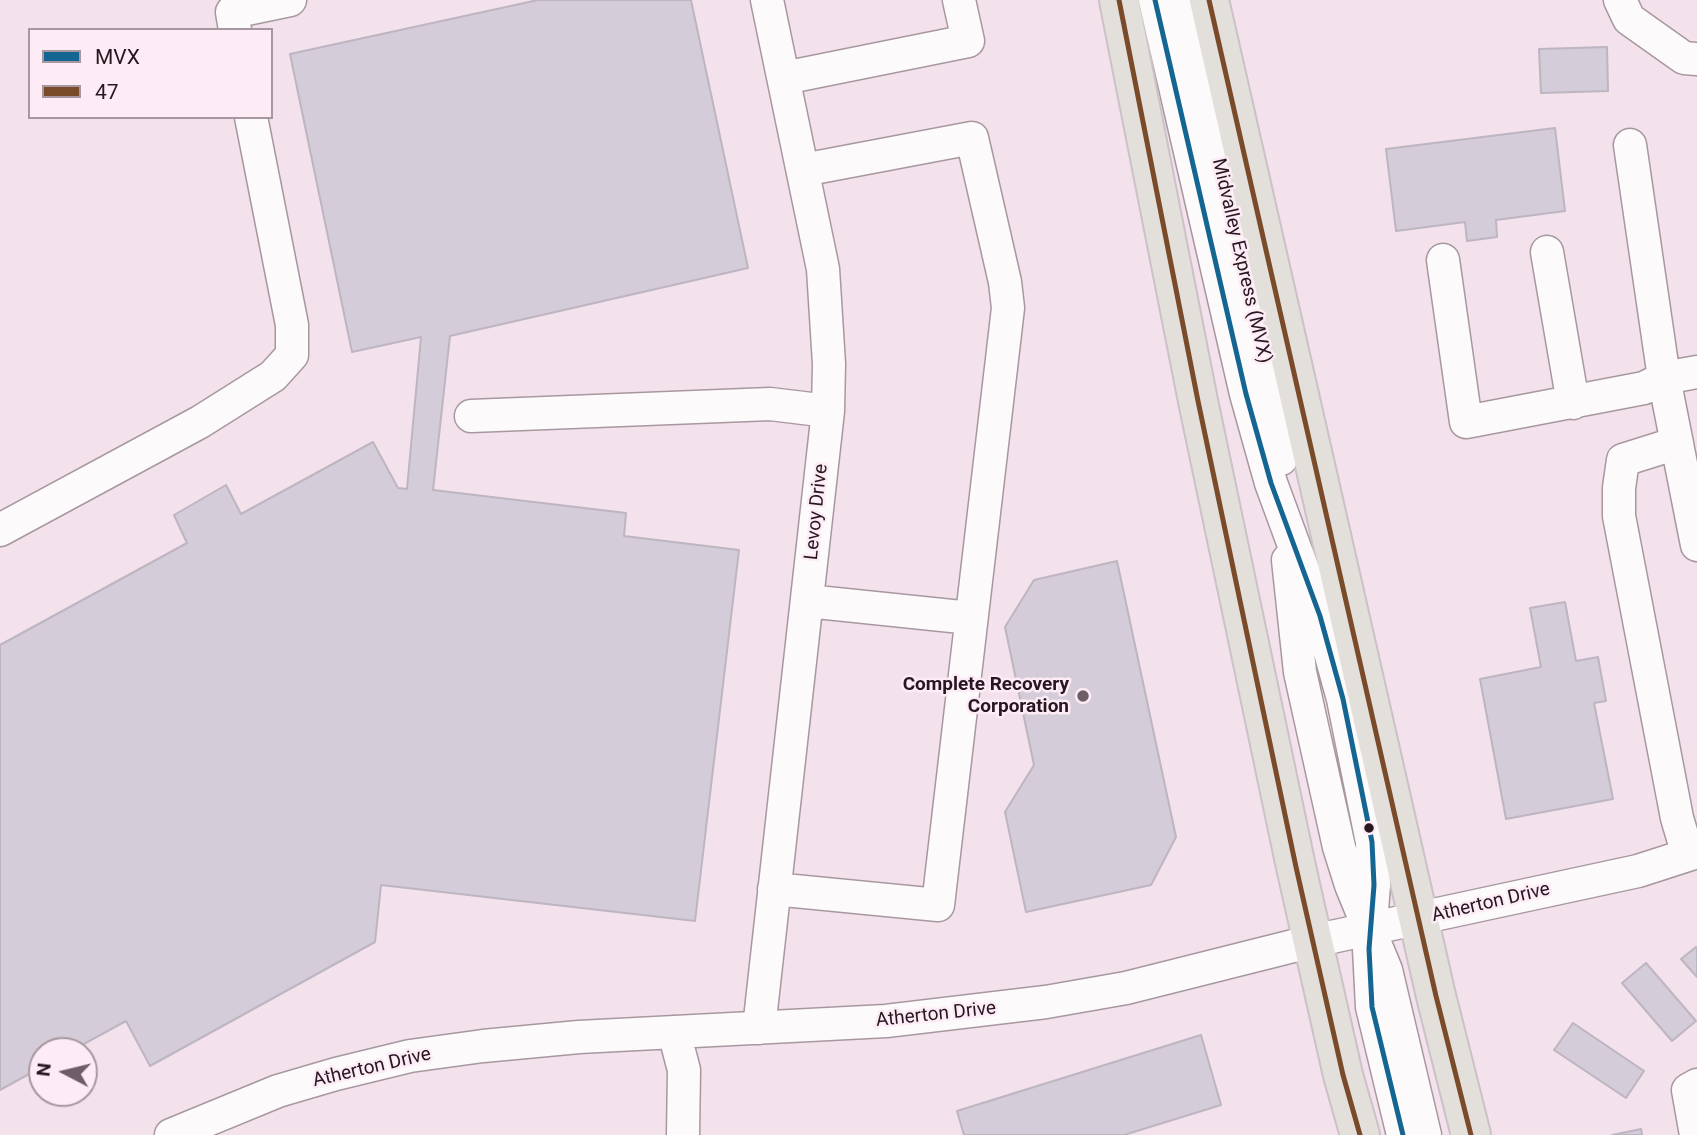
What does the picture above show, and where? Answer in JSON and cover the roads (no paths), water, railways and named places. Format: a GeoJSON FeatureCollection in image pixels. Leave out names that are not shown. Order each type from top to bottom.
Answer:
{"type":"FeatureCollection","features":[{"type":"Feature","properties":{"kind":"main road"},"geometry":{"type":"LineString","coordinates":[[1119,0],[1198,401],[1312,941],[1360,1135]]}},
{"type":"Feature","properties":{"kind":"main road"},"geometry":{"type":"LineString","coordinates":[[1209,0],[1471,1135]]}},
{"type":"Feature","properties":{"kind":"street"},"geometry":{"type":"LineString","coordinates":[[235,28],[232,12],[290,0]]}},
{"type":"Feature","properties":{"kind":"street","name":"Levoy Drive"},"geometry":{"type":"LineString","coordinates":[[759,1028],[828,411],[829,364],[823,269],[767,0]]}},
{"type":"Feature","properties":{"kind":"street"},"geometry":{"type":"LineString","coordinates":[[784,78],[968,41],[960,0]]}},
{"type":"Feature","properties":{"kind":"street","name":"Midvalley Express (MVX)"},"geometry":{"type":"LineString","coordinates":[[1156,0],[1246,394],[1271,483],[1286,523]]}},
{"type":"Feature","properties":{"kind":"street","name":"Midvalley Express (MVX)"},"geometry":{"type":"LineString","coordinates":[[1183,0],[1272,400],[1284,484],[1292,614],[1300,672],[1339,847],[1351,885],[1379,949],[1393,994],[1426,1135]]}},
{"type":"Feature","properties":{"kind":"street"},"geometry":{"type":"LineString","coordinates":[[1620,0],[1629,19],[1684,58],[1697,60]]}},
{"type":"Feature","properties":{"kind":"street"},"geometry":{"type":"LineString","coordinates":[[0,530],[200,422],[274,376],[292,355],[292,325],[251,119]]}},
{"type":"Feature","properties":{"kind":"street"},"geometry":{"type":"LineString","coordinates":[[774,889],[938,905],[1008,308],[1005,282],[972,138],[803,170]]}},
{"type":"Feature","properties":{"kind":"street"},"geometry":{"type":"LineString","coordinates":[[1630,145],[1664,379],[1697,545]]}},
{"type":"Feature","properties":{"kind":"street"},"geometry":{"type":"LineString","coordinates":[[1547,251],[1573,403]]}},
{"type":"Feature","properties":{"kind":"street"},"geometry":{"type":"LineString","coordinates":[[1443,260],[1466,422],[1644,388],[1664,379],[1697,372]]}},
{"type":"Feature","properties":{"kind":"street"},"geometry":{"type":"LineString","coordinates":[[471,415],[770,404],[828,411]]}},
{"type":"Feature","properties":{"kind":"street"},"geometry":{"type":"LineString","coordinates":[[1677,443],[1623,460],[1619,516],[1672,794],[1693,853]]}},
{"type":"Feature","properties":{"kind":"street"},"geometry":{"type":"LineString","coordinates":[[807,601],[971,618]]}},
{"type":"Feature","properties":{"kind":"street","name":"Atherton Drive"},"geometry":{"type":"LineString","coordinates":[[171,1135],[218,1126],[313,1081],[410,1056],[483,1046],[674,1032],[886,1021],[1046,1002],[1126,988],[1312,941],[1638,871],[1693,853]]}},
{"type":"Feature","properties":{"kind":"street","name":"Midvalley Express (MVX)"},"geometry":{"type":"LineString","coordinates":[[1370,929],[1372,1007],[1403,1135]]}},
{"type":"Feature","properties":{"kind":"street"},"geometry":{"type":"LineString","coordinates":[[674,1032],[684,1070],[683,1135]]}},
{"type":"Feature","properties":{"kind":"street"},"geometry":{"type":"LineString","coordinates":[[1693,1087],[1696,1135]]}},
{"type":"Feature","properties":{"kind":"place","name":"Complete Recovery Corporation"},"geometry":{"type":"Point","coordinates":[1083,696]}}]}
